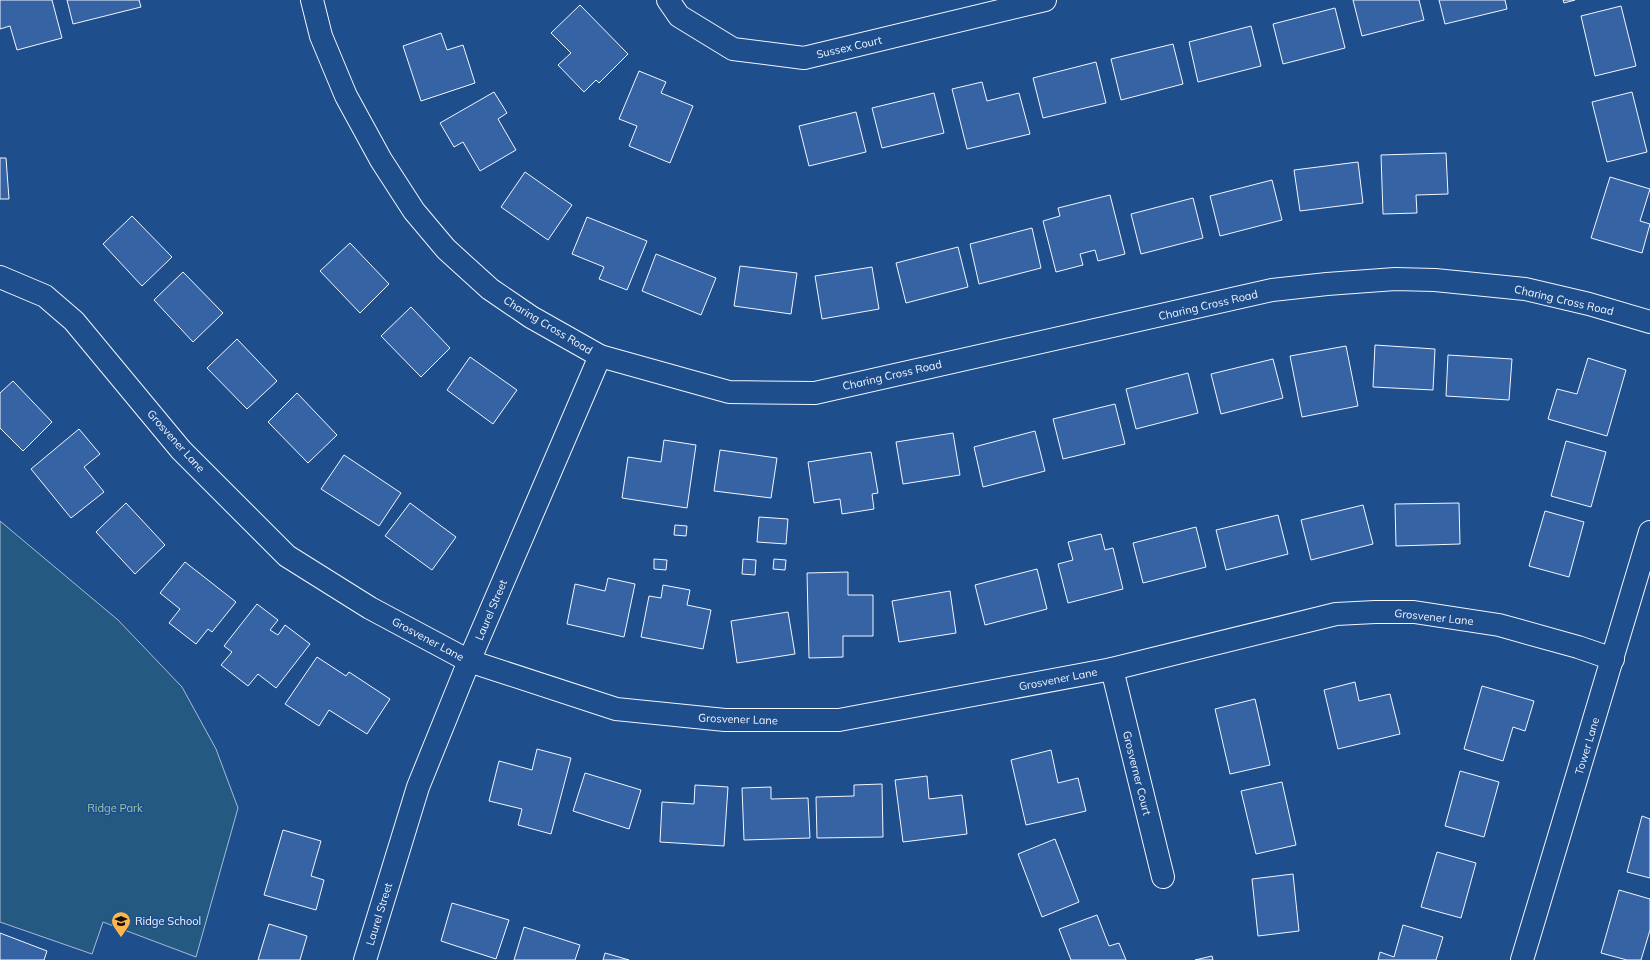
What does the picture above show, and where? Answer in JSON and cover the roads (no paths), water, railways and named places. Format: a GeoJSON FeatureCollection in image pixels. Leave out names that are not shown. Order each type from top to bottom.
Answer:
{"type":"FeatureCollection","features":[{"type":"Feature","properties":{"kind":"street","name":"Charing Cross Road"},"geometry":{"type":"LineString","coordinates":[[312,0],[321,36],[346,96],[381,160],[414,211],[446,249],[490,289],[537,320],[600,356],[729,392],[815,393],[1272,290],[1327,284],[1396,279],[1435,280],[1525,288],[1589,304],[1650,322]]}},
{"type":"Feature","properties":{"kind":"street","name":"Sussex Court"},"geometry":{"type":"LineString","coordinates":[[668,0],[679,16],[733,49],[804,58],[1044,0]]}},
{"type":"Feature","properties":{"kind":"street","name":"Grosvener Lane"},"geometry":{"type":"LineString","coordinates":[[0,277],[45,296],[74,321],[181,450],[287,556],[370,608],[469,661],[616,709],[725,720],[839,720],[1112,669],[1336,614],[1375,612],[1414,612],[1499,625],[1578,647],[1613,659]]}},
{"type":"Feature","properties":{"kind":"street","name":"Laurel Street"},"geometry":{"type":"LineString","coordinates":[[365,960],[418,787],[469,661],[600,356]]}},
{"type":"Feature","properties":{"kind":"street","name":"Tower Lane"},"geometry":{"type":"LineString","coordinates":[[1522,960],[1650,532]]}},
{"type":"Feature","properties":{"kind":"street","name":"Grosverner Court"},"geometry":{"type":"LineString","coordinates":[[1112,669],[1163,877]]}},
{"type":"Feature","properties":{"kind":"place","name":"Ridge School"},"geometry":{"type":"Point","coordinates":[121,938]}},
{"type":"Feature","properties":{"kind":"park label","name":"Ridge Park"},"geometry":{"type":"Point","coordinates":[115,808]}}]}
